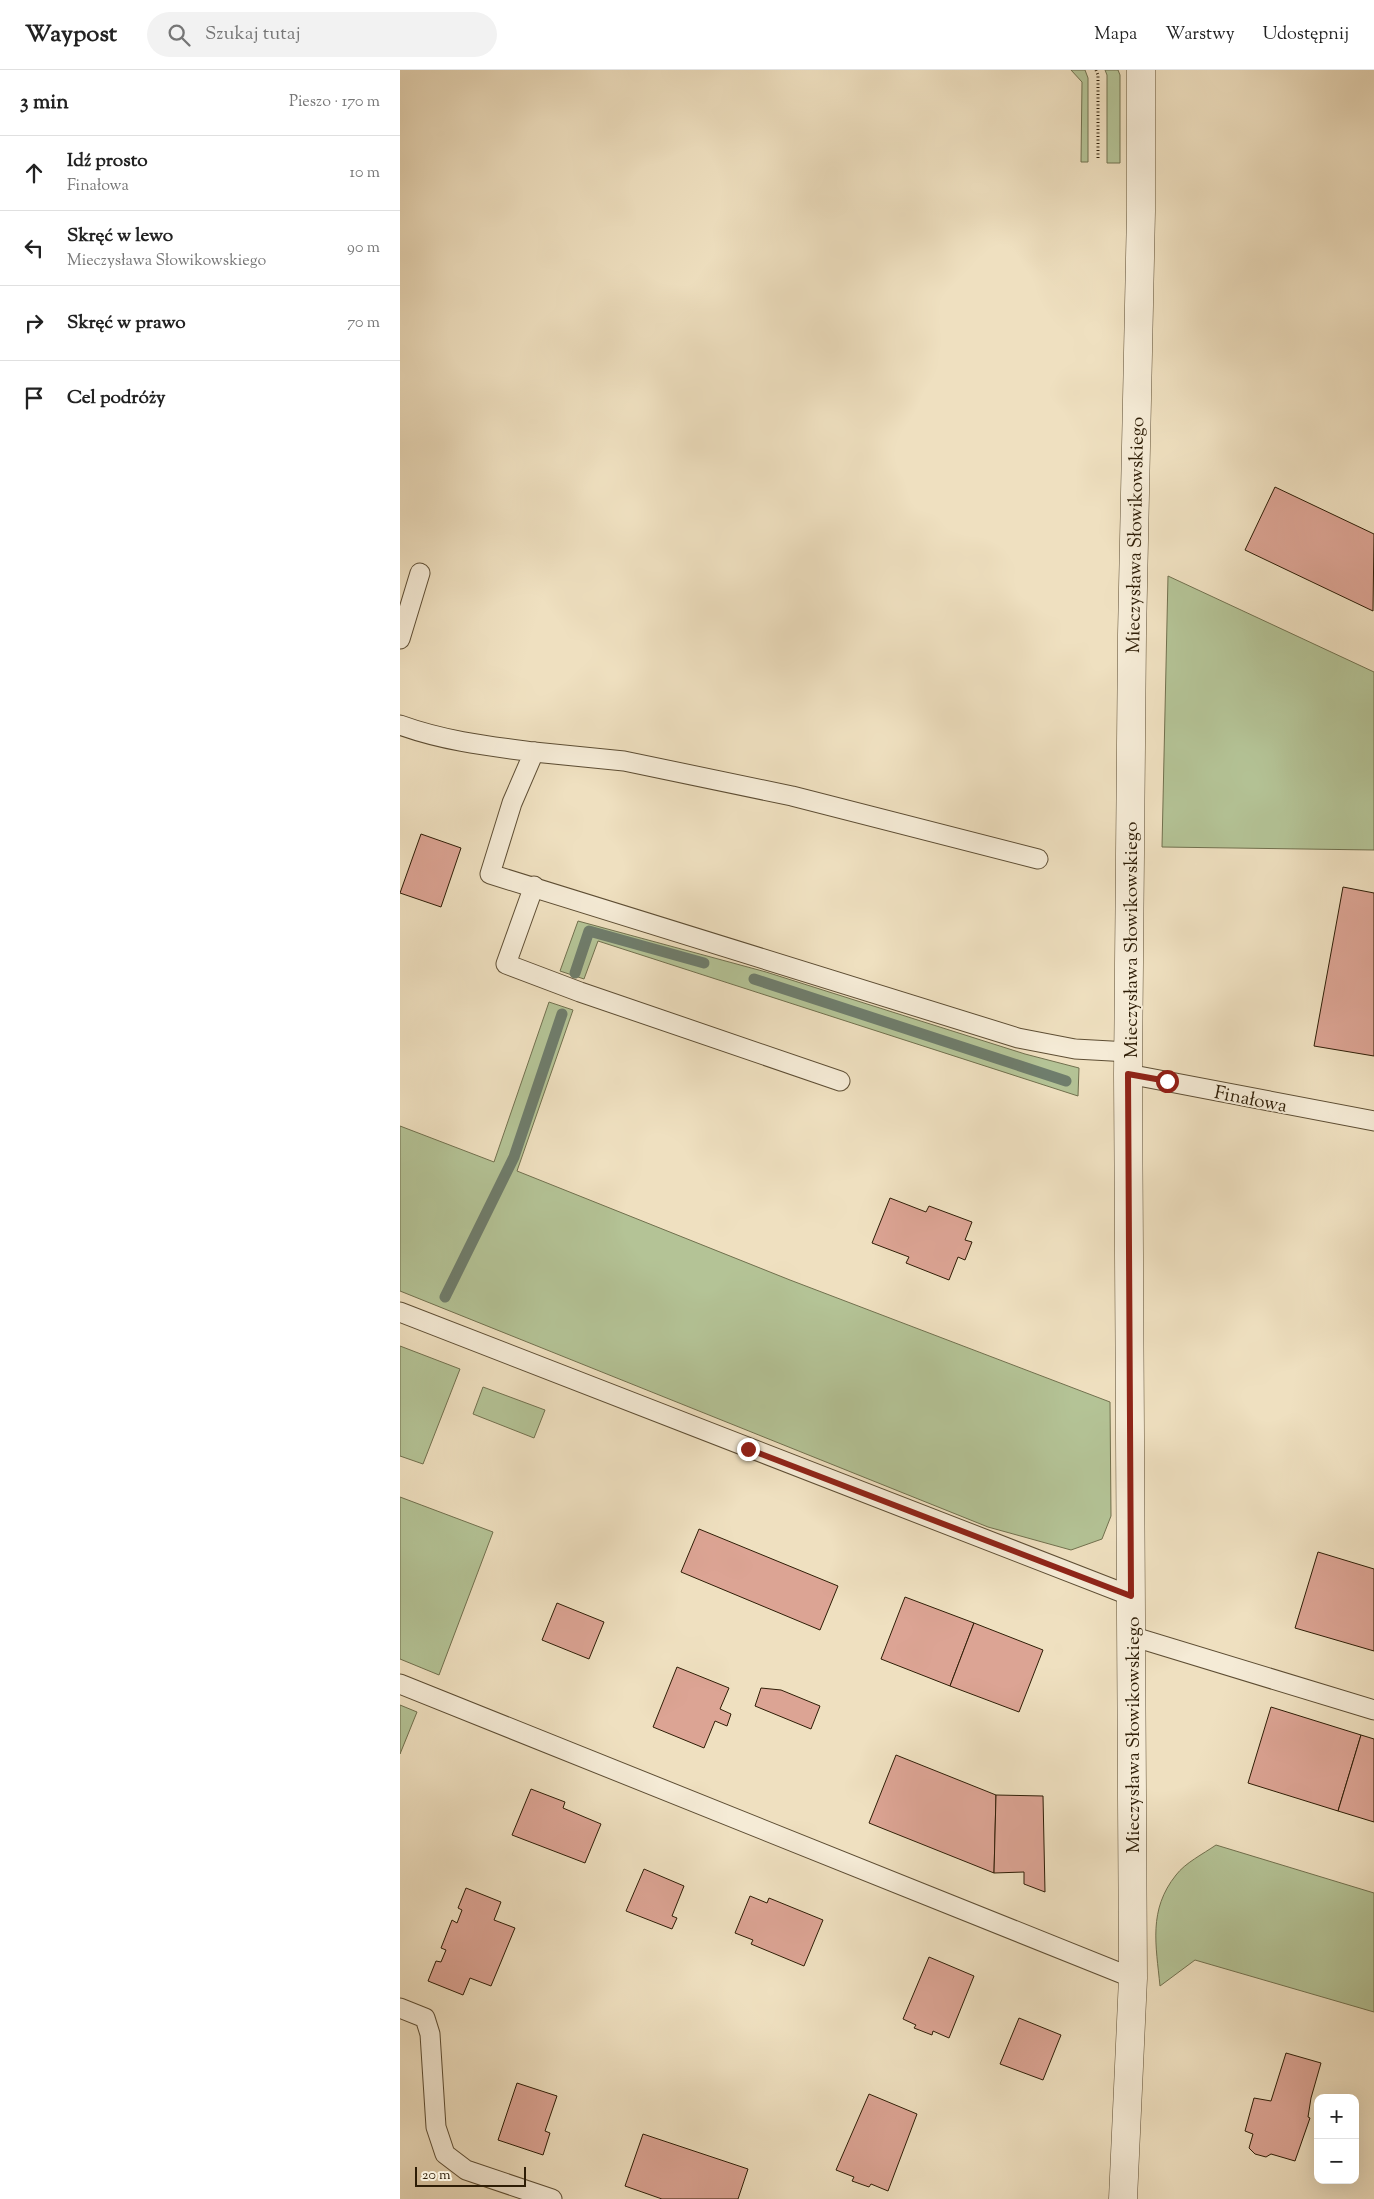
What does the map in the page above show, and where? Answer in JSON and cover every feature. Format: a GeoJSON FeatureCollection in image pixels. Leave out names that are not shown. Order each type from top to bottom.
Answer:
{"type":"FeatureCollection","features":[{"type":"Feature","properties":{"kind":"street","name":"Mieczysława Słowikowskiego"},"geometry":{"type":"LineString","coordinates":[[1123,2199],[1133,1978],[1129,1063],[1132,645],[1141,211],[1141,70]]}},
{"type":"Feature","properties":{"kind":"lane"},"geometry":{"type":"LineString","coordinates":[[400,639],[420,573]]}},
{"type":"Feature","properties":{"kind":"lane"},"geometry":{"type":"LineString","coordinates":[[400,725],[433,737],[463,743],[624,761],[792,796],[1038,859]]}},
{"type":"Feature","properties":{"kind":"lane","name":"Finałowa"},"geometry":{"type":"LineString","coordinates":[[534,752],[512,803],[490,874],[534,886],[1018,1038],[1075,1049],[1374,1121]]}},
{"type":"Feature","properties":{"kind":"lane"},"geometry":{"type":"LineString","coordinates":[[534,886],[506,964],[580,992],[840,1081]]}},
{"type":"Feature","properties":{"kind":"lane"},"geometry":{"type":"LineString","coordinates":[[400,1312],[1131,1596]]}},
{"type":"Feature","properties":{"kind":"lane"},"geometry":{"type":"LineString","coordinates":[[1131,1636],[1374,1710]]}},
{"type":"Feature","properties":{"kind":"lane"},"geometry":{"type":"LineString","coordinates":[[400,1684],[1133,1978]]}},
{"type":"Feature","properties":{"kind":"lane"},"geometry":{"type":"LineString","coordinates":[[400,2008],[425,2018],[430,2034],[436,2127],[445,2154],[466,2170],[552,2199]]}},
{"type":"Feature","properties":{"kind":"path"},"geometry":{"type":"LineString","coordinates":[[1096,70],[1098,75],[1098,160]]}},
{"type":"Feature","properties":{"kind":"green space"},"geometry":{"type":"Polygon","coordinates":[[[1071,70],[1085,70],[1088,78],[1088,162],[1081,162],[1082,82],[1071,70]]]}},
{"type":"Feature","properties":{"kind":"green space"},"geometry":{"type":"Polygon","coordinates":[[[1105,70],[1118,70],[1120,75],[1120,163],[1107,163],[1107,75],[1105,70]]]}},
{"type":"Feature","properties":{"kind":"green space"},"geometry":{"type":"Polygon","coordinates":[[[1168,576],[1374,672],[1374,850],[1162,847],[1168,576]]]}},
{"type":"Feature","properties":{"kind":"green space"},"geometry":{"type":"Polygon","coordinates":[[[578,921],[766,972],[1025,1054],[1079,1068],[1078,1096],[598,941],[584,979],[560,971],[578,921]]]}},
{"type":"Feature","properties":{"kind":"green space"},"geometry":{"type":"Polygon","coordinates":[[[549,1002],[573,1010],[517,1171],[790,1280],[1110,1402],[1111,1516],[1102,1539],[1071,1550],[988,1527],[400,1291],[400,1126],[494,1162],[549,1002]]]}},
{"type":"Feature","properties":{"kind":"green space"},"geometry":{"type":"Polygon","coordinates":[[[400,1346],[460,1369],[423,1464],[400,1456],[400,1346]]]}},
{"type":"Feature","properties":{"kind":"green space"},"geometry":{"type":"Polygon","coordinates":[[[483,1387],[545,1410],[534,1438],[473,1414],[483,1387]]]}},
{"type":"Feature","properties":{"kind":"green space"},"geometry":{"type":"Polygon","coordinates":[[[400,1497],[493,1532],[439,1675],[400,1659],[400,1497]]]}},
{"type":"Feature","properties":{"kind":"green space"},"geometry":{"type":"Polygon","coordinates":[[[400,1705],[417,1712],[400,1754],[400,1705]]]}},
{"type":"Feature","properties":{"kind":"green space"},"geometry":{"type":"Polygon","coordinates":[[[1216,1845],[1374,1893],[1374,2012],[1195,1960],[1160,1986],[1156,1928],[1161,1901],[1176,1875],[1189,1863],[1216,1845]]]}},
{"type":"Feature","properties":{"kind":"building"},"geometry":{"type":"Polygon","coordinates":[[[1275,487],[1374,534],[1373,611],[1245,550],[1275,487]]]}},
{"type":"Feature","properties":{"kind":"building"},"geometry":{"type":"Polygon","coordinates":[[[421,834],[461,848],[441,907],[400,893],[421,834]]]}},
{"type":"Feature","properties":{"kind":"building"},"geometry":{"type":"Polygon","coordinates":[[[1343,887],[1374,893],[1374,1056],[1314,1046],[1343,887]]]}},
{"type":"Feature","properties":{"kind":"building"},"geometry":{"type":"Polygon","coordinates":[[[890,1198],[926,1212],[929,1206],[972,1222],[965,1240],[972,1242],[965,1260],[958,1257],[949,1280],[906,1263],[909,1257],[872,1243],[890,1198]]]}},
{"type":"Feature","properties":{"kind":"building"},"geometry":{"type":"Polygon","coordinates":[[[699,1529],[838,1586],[820,1630],[681,1572],[699,1529]]]}},
{"type":"Feature","properties":{"kind":"building"},"geometry":{"type":"Polygon","coordinates":[[[1318,1552],[1374,1569],[1374,1651],[1295,1628],[1318,1552]]]}},
{"type":"Feature","properties":{"kind":"building"},"geometry":{"type":"Polygon","coordinates":[[[905,1597],[974,1623],[950,1686],[881,1659],[905,1597]]]}},
{"type":"Feature","properties":{"kind":"building"},"geometry":{"type":"Polygon","coordinates":[[[557,1603],[604,1622],[589,1659],[542,1640],[557,1603]]]}},
{"type":"Feature","properties":{"kind":"building"},"geometry":{"type":"Polygon","coordinates":[[[974,1623],[1043,1650],[1019,1712],[950,1686],[974,1623]]]}},
{"type":"Feature","properties":{"kind":"building"},"geometry":{"type":"Polygon","coordinates":[[[677,1667],[729,1688],[720,1709],[731,1714],[727,1726],[715,1721],[704,1748],[653,1727],[677,1667]]]}},
{"type":"Feature","properties":{"kind":"building"},"geometry":{"type":"Polygon","coordinates":[[[761,1688],[781,1690],[820,1706],[811,1729],[755,1706],[761,1688]]]}},
{"type":"Feature","properties":{"kind":"building"},"geometry":{"type":"Polygon","coordinates":[[[1271,1707],[1361,1735],[1338,1811],[1248,1783],[1271,1707]]]}},
{"type":"Feature","properties":{"kind":"building"},"geometry":{"type":"Polygon","coordinates":[[[1361,1735],[1374,1739],[1374,1822],[1338,1811],[1361,1735]]]}},
{"type":"Feature","properties":{"kind":"building"},"geometry":{"type":"Polygon","coordinates":[[[896,1755],[996,1795],[994,1873],[869,1823],[896,1755]]]}},
{"type":"Feature","properties":{"kind":"building"},"geometry":{"type":"Polygon","coordinates":[[[531,1789],[565,1802],[563,1808],[601,1824],[585,1863],[512,1835],[531,1789]]]}},
{"type":"Feature","properties":{"kind":"building"},"geometry":{"type":"Polygon","coordinates":[[[996,1795],[1043,1796],[1045,1892],[1024,1884],[1024,1872],[994,1873],[996,1795]]]}},
{"type":"Feature","properties":{"kind":"building"},"geometry":{"type":"Polygon","coordinates":[[[644,1869],[684,1886],[672,1916],[677,1918],[672,1929],[626,1911],[644,1869]]]}},
{"type":"Feature","properties":{"kind":"building"},"geometry":{"type":"Polygon","coordinates":[[[466,1888],[501,1902],[494,1920],[515,1928],[491,1986],[470,1978],[463,1995],[428,1981],[436,1961],[441,1962],[446,1950],[441,1948],[452,1920],[457,1923],[462,1910],[458,1908],[466,1888]]]}},
{"type":"Feature","properties":{"kind":"building"},"geometry":{"type":"Polygon","coordinates":[[[750,1896],[767,1903],[769,1898],[823,1920],[804,1966],[751,1944],[753,1940],[735,1933],[750,1896]]]}},
{"type":"Feature","properties":{"kind":"building"},"geometry":{"type":"Polygon","coordinates":[[[929,1957],[974,1976],[949,2038],[933,2031],[932,2035],[914,2028],[916,2025],[903,2019],[929,1957]]]}},
{"type":"Feature","properties":{"kind":"building"},"geometry":{"type":"Polygon","coordinates":[[[1019,2018],[1061,2035],[1043,2080],[1000,2064],[1019,2018]]]}},
{"type":"Feature","properties":{"kind":"building"},"geometry":{"type":"Polygon","coordinates":[[[1286,2053],[1321,2063],[1311,2098],[1308,2117],[1310,2118],[1295,2161],[1271,2154],[1266,2157],[1255,2154],[1249,2148],[1253,2134],[1245,2131],[1254,2098],[1271,2101],[1286,2053]]]}},
{"type":"Feature","properties":{"kind":"building"},"geometry":{"type":"Polygon","coordinates":[[[517,2083],[557,2096],[545,2131],[550,2133],[543,2155],[498,2140],[517,2083]]]}},
{"type":"Feature","properties":{"kind":"building"},"geometry":{"type":"Polygon","coordinates":[[[869,2094],[917,2114],[888,2191],[871,2184],[869,2187],[852,2181],[854,2177],[836,2170],[869,2094]]]}},
{"type":"Feature","properties":{"kind":"building"},"geometry":{"type":"Polygon","coordinates":[[[643,2134],[748,2169],[738,2199],[662,2199],[625,2186],[643,2134]]]}},
{"type":"Feature","properties":{"kind":"waterway"},"geometry":{"type":"LineString","coordinates":[[575,973],[589,931],[704,963]]}},
{"type":"Feature","properties":{"kind":"waterway"},"geometry":{"type":"LineString","coordinates":[[754,979],[1066,1081]]}},
{"type":"Feature","properties":{"kind":"waterway"},"geometry":{"type":"LineString","coordinates":[[445,1297],[514,1157],[562,1014]]}},
{"type":"Feature","properties":{"kind":"route"},"geometry":{"type":"LineString","coordinates":[[748,1449],[1131,1596],[1128,1074],[1167,1081]]}}]}
